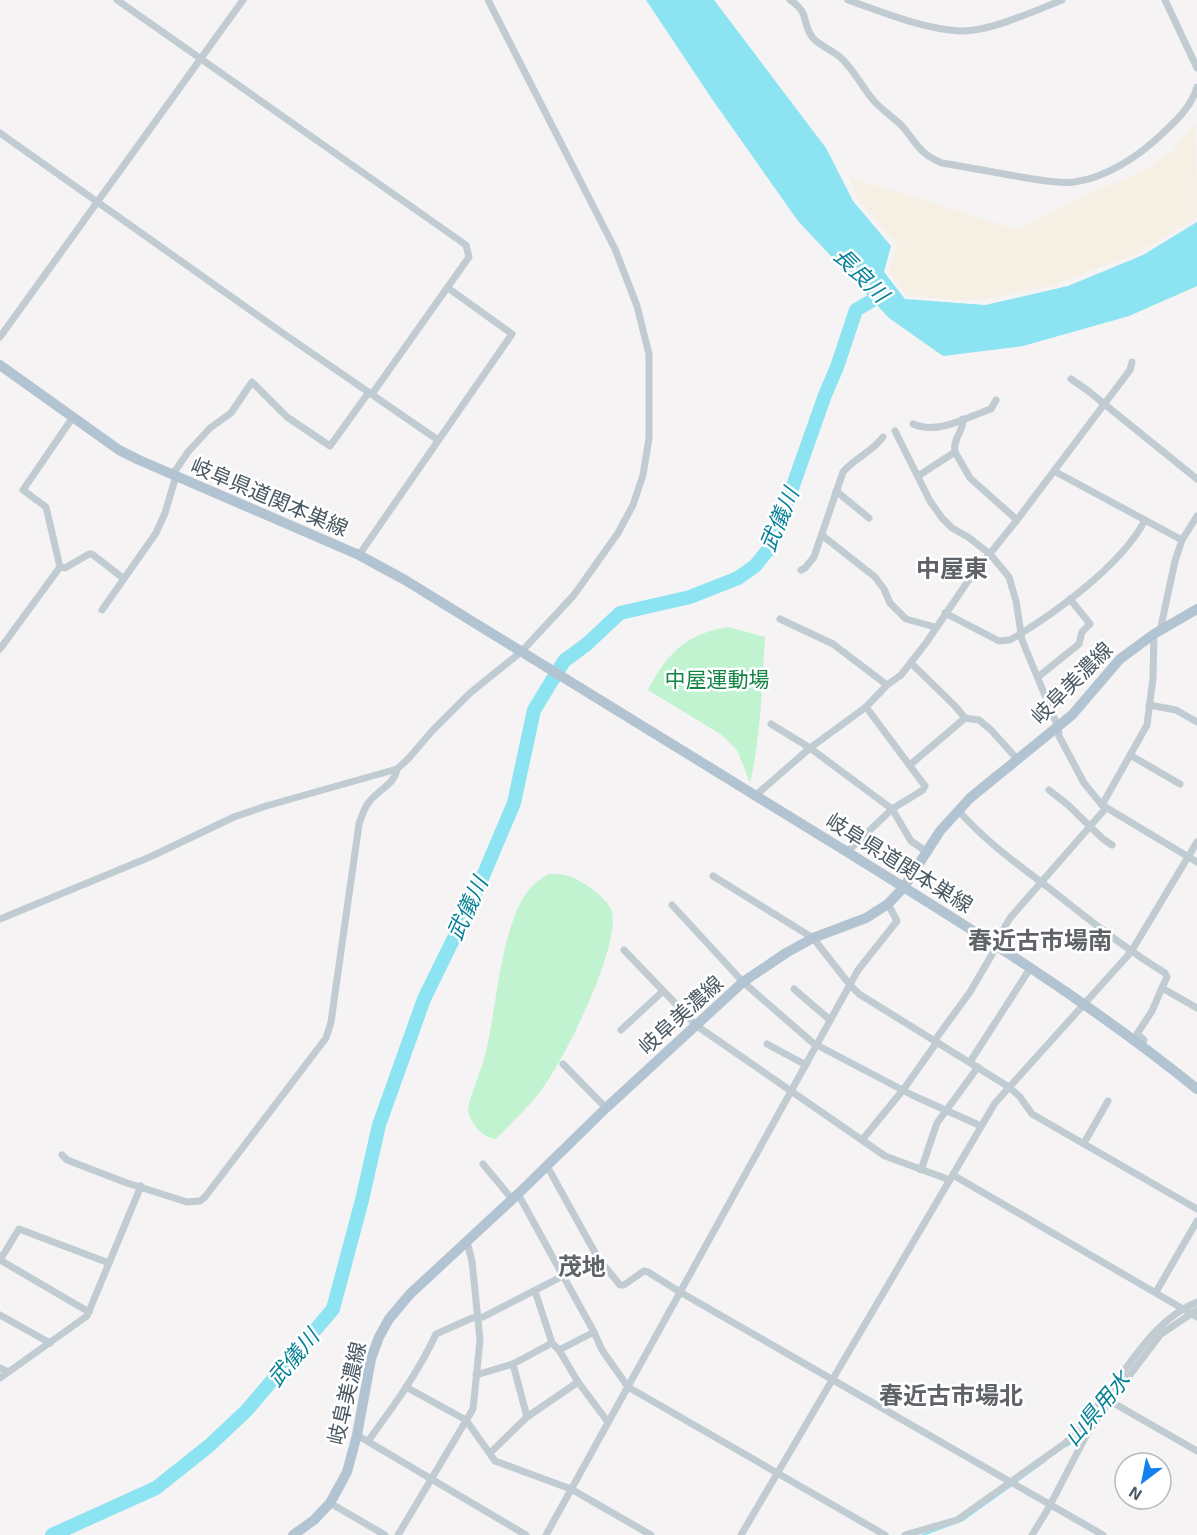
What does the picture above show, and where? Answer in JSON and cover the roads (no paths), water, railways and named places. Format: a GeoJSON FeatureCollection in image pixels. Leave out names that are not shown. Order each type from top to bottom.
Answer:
{"type":"FeatureCollection","features":[{"type":"Feature","properties":{"kind":"main road","name":"岐阜県道関本巣線"},"geometry":{"type":"LineString","coordinates":[[0,365],[119,450],[359,555],[405,580],[1031,967],[1085,1003],[1197,1089]]}},
{"type":"Feature","properties":{"kind":"main road","name":"岐阜美濃線"},"geometry":{"type":"LineString","coordinates":[[293,1535],[314,1520],[330,1503],[346,1472],[357,1435],[371,1359],[389,1319],[410,1294],[743,982],[763,967],[813,938],[866,918],[888,904],[904,887],[940,831],[970,798],[1084,703],[1120,659],[1197,609]]}},
{"type":"Feature","properties":{"kind":"street"},"geometry":{"type":"LineString","coordinates":[[102,610],[156,532],[165,513],[175,475],[188,452],[210,428],[231,413],[252,382],[287,417],[330,446],[469,257],[466,245],[117,0]]}},
{"type":"Feature","properties":{"kind":"street"},"geometry":{"type":"LineString","coordinates":[[0,337],[243,0]]}},
{"type":"Feature","properties":{"kind":"street"},"geometry":{"type":"LineString","coordinates":[[0,919],[150,857],[234,817],[397,769],[470,693],[525,654],[574,594],[618,533],[633,505],[643,475],[650,438],[649,354],[637,306],[615,249],[488,0]]}},
{"type":"Feature","properties":{"kind":"street"},"geometry":{"type":"LineString","coordinates":[[790,0],[805,15],[813,38],[841,57],[875,102],[902,126],[919,149],[929,158],[942,162],[1050,181],[1073,182],[1094,177],[1125,163],[1152,144],[1177,120],[1194,96],[1197,87]]}},
{"type":"Feature","properties":{"kind":"street"},"geometry":{"type":"LineString","coordinates":[[848,0],[887,14],[960,31],[977,30],[994,25],[1062,0]]}},
{"type":"Feature","properties":{"kind":"street"},"geometry":{"type":"LineString","coordinates":[[1166,0],[1197,68]]}},
{"type":"Feature","properties":{"kind":"street"},"geometry":{"type":"LineString","coordinates":[[0,133],[438,440]]}},
{"type":"Feature","properties":{"kind":"street"},"geometry":{"type":"LineString","coordinates":[[359,555],[512,334],[448,288]]}},
{"type":"Feature","properties":{"kind":"street"},"geometry":{"type":"LineString","coordinates":[[756,795],[810,748],[866,707],[887,685],[901,675],[945,613],[1130,370],[1132,362]]}},
{"type":"Feature","properties":{"kind":"street"},"geometry":{"type":"LineString","coordinates":[[1071,380],[1104,403],[1197,479]]}},
{"type":"Feature","properties":{"kind":"street"},"geometry":{"type":"LineString","coordinates":[[913,424],[922,428],[938,428],[992,408],[996,400]]}},
{"type":"Feature","properties":{"kind":"street"},"geometry":{"type":"LineString","coordinates":[[0,649],[60,567],[46,507],[23,490],[74,417]]}},
{"type":"Feature","properties":{"kind":"street"},"geometry":{"type":"LineString","coordinates":[[963,419],[954,445],[955,452],[970,478],[1017,520]]}},
{"type":"Feature","properties":{"kind":"street"},"geometry":{"type":"LineString","coordinates":[[895,431],[930,501],[942,518],[952,528],[990,554],[1002,566],[1012,585],[1022,640],[1058,727],[1059,736],[1084,783],[1104,806],[1197,862]]}},
{"type":"Feature","properties":{"kind":"street"},"geometry":{"type":"LineString","coordinates":[[801,570],[814,557],[823,536],[843,472],[848,466],[874,449],[883,437]]}},
{"type":"Feature","properties":{"kind":"street"},"geometry":{"type":"LineString","coordinates":[[918,476],[955,452]]}},
{"type":"Feature","properties":{"kind":"street"},"geometry":{"type":"LineString","coordinates":[[1054,471],[1182,540]]}},
{"type":"Feature","properties":{"kind":"street"},"geometry":{"type":"LineString","coordinates":[[836,491],[869,518]]}},
{"type":"Feature","properties":{"kind":"street"},"geometry":{"type":"LineString","coordinates":[[862,1140],[903,1090],[970,992],[1010,918],[1104,806],[1147,725],[1157,633],[1182,540],[1197,516]]}},
{"type":"Feature","properties":{"kind":"street"},"geometry":{"type":"LineString","coordinates":[[945,613],[1004,642],[1022,633],[1070,599],[1120,556],[1132,542],[1145,520]]}},
{"type":"Feature","properties":{"kind":"street"},"geometry":{"type":"LineString","coordinates":[[823,536],[875,577],[890,603],[906,619],[936,627]]}},
{"type":"Feature","properties":{"kind":"street"},"geometry":{"type":"LineString","coordinates":[[60,567],[65,568],[92,554],[123,578]]}},
{"type":"Feature","properties":{"kind":"street"},"geometry":{"type":"LineString","coordinates":[[1038,677],[1079,644],[1082,632],[1090,624],[1070,599]]}},
{"type":"Feature","properties":{"kind":"street"},"geometry":{"type":"LineString","coordinates":[[780,619],[833,644],[887,685]]}},
{"type":"Feature","properties":{"kind":"street"},"geometry":{"type":"LineString","coordinates":[[910,663],[965,718],[979,720],[991,730],[1017,759]]}},
{"type":"Feature","properties":{"kind":"street"},"geometry":{"type":"LineString","coordinates":[[1149,705],[1176,710],[1197,722]]}},
{"type":"Feature","properties":{"kind":"street"},"geometry":{"type":"LineString","coordinates":[[847,852],[892,809],[923,790],[925,786],[866,707]]}},
{"type":"Feature","properties":{"kind":"street"},"geometry":{"type":"LineString","coordinates":[[910,765],[965,718]]}},
{"type":"Feature","properties":{"kind":"street"},"geometry":{"type":"LineString","coordinates":[[771,724],[810,748],[892,809],[911,841],[927,852]]}},
{"type":"Feature","properties":{"kind":"street"},"geometry":{"type":"LineString","coordinates":[[1130,755],[1180,784]]}},
{"type":"Feature","properties":{"kind":"street"},"geometry":{"type":"LineString","coordinates":[[62,1155],[67,1160],[141,1186],[192,1203],[200,1202],[321,1047],[331,1022],[359,824],[370,801],[391,781],[397,769]]}},
{"type":"Feature","properties":{"kind":"street"},"geometry":{"type":"LineString","coordinates":[[1049,790],[1103,839],[1113,845]]}},
{"type":"Feature","properties":{"kind":"street"},"geometry":{"type":"LineString","coordinates":[[958,810],[984,838],[1131,952],[1165,973],[1167,977],[1152,1011],[1137,1034],[1143,1040],[1142,1045]]}},
{"type":"Feature","properties":{"kind":"street"},"geometry":{"type":"LineString","coordinates":[[741,1535],[995,1103],[1131,952],[1197,842]]}},
{"type":"Feature","properties":{"kind":"street"},"geometry":{"type":"LineString","coordinates":[[713,876],[813,938],[850,985],[860,994],[1009,1087],[1020,1097],[1032,1114],[1197,1209]]}},
{"type":"Feature","properties":{"kind":"street"},"geometry":{"type":"LineString","coordinates":[[546,1535],[858,970],[897,921],[888,904]]}},
{"type":"Feature","properties":{"kind":"street"},"geometry":{"type":"LineString","coordinates":[[672,905],[743,982],[817,1046],[903,1090],[981,1126]]}},
{"type":"Feature","properties":{"kind":"street"},"geometry":{"type":"LineString","coordinates":[[624,950],[697,1026],[885,1156],[921,1170],[951,1178],[1195,1313]]}},
{"type":"Feature","properties":{"kind":"street"},"geometry":{"type":"LineString","coordinates":[[970,1062],[1031,967]]}},
{"type":"Feature","properties":{"kind":"street"},"geometry":{"type":"LineString","coordinates":[[1162,988],[1197,1008]]}},
{"type":"Feature","properties":{"kind":"street"},"geometry":{"type":"LineString","coordinates":[[794,990],[830,1020]]}},
{"type":"Feature","properties":{"kind":"street"},"geometry":{"type":"LineString","coordinates":[[621,1030],[663,991]]}},
{"type":"Feature","properties":{"kind":"street"},"geometry":{"type":"LineString","coordinates":[[767,1044],[806,1065]]}},
{"type":"Feature","properties":{"kind":"street"},"geometry":{"type":"LineString","coordinates":[[563,1064],[606,1108]]}},
{"type":"Feature","properties":{"kind":"street"},"geometry":{"type":"LineString","coordinates":[[921,1170],[937,1123],[978,1067]]}},
{"type":"Feature","properties":{"kind":"street"},"geometry":{"type":"LineString","coordinates":[[1084,1143],[1108,1101]]}},
{"type":"Feature","properties":{"kind":"street"},"geometry":{"type":"LineString","coordinates":[[483,1164],[515,1197],[563,1276],[602,1350],[628,1387],[885,1535]]}},
{"type":"Feature","properties":{"kind":"street"},"geometry":{"type":"LineString","coordinates":[[547,1166],[598,1258],[620,1285],[624,1285],[644,1271],[648,1272],[1103,1535]]}},
{"type":"Feature","properties":{"kind":"street"},"geometry":{"type":"LineString","coordinates":[[0,1378],[87,1316],[141,1186]]}},
{"type":"Feature","properties":{"kind":"street"},"geometry":{"type":"LineString","coordinates":[[1156,1292],[1197,1221]]}},
{"type":"Feature","properties":{"kind":"street"},"geometry":{"type":"LineString","coordinates":[[89,1312],[0,1260],[19,1229],[109,1263]]}},
{"type":"Feature","properties":{"kind":"street"},"geometry":{"type":"LineString","coordinates":[[398,1535],[473,1409],[480,1340],[472,1261],[467,1242]]}},
{"type":"Feature","properties":{"kind":"street"},"geometry":{"type":"LineString","coordinates":[[368,1441],[406,1387],[436,1334],[472,1318],[483,1317],[598,1258]]}},
{"type":"Feature","properties":{"kind":"street"},"geometry":{"type":"LineString","coordinates":[[535,1291],[552,1343],[608,1422]]}},
{"type":"Feature","properties":{"kind":"street"},"geometry":{"type":"LineString","coordinates":[[905,1535],[957,1520],[1064,1444],[1079,1430],[1149,1337],[1167,1319],[1197,1302]]}},
{"type":"Feature","properties":{"kind":"street"},"geometry":{"type":"LineString","coordinates":[[1032,1535],[1088,1432],[1110,1401],[1161,1334],[1195,1313]]}},
{"type":"Feature","properties":{"kind":"street"},"geometry":{"type":"LineString","coordinates":[[0,1315],[50,1343]]}},
{"type":"Feature","properties":{"kind":"street"},"geometry":{"type":"LineString","coordinates":[[559,1350],[594,1332]]}},
{"type":"Feature","properties":{"kind":"street"},"geometry":{"type":"LineString","coordinates":[[476,1375],[513,1364],[552,1343]]}},
{"type":"Feature","properties":{"kind":"street"},"geometry":{"type":"LineString","coordinates":[[513,1364],[527,1417]]}},
{"type":"Feature","properties":{"kind":"street"},"geometry":{"type":"LineString","coordinates":[[0,1368],[8,1372]]}},
{"type":"Feature","properties":{"kind":"street"},"geometry":{"type":"LineString","coordinates":[[490,1453],[527,1417],[578,1382]]}},
{"type":"Feature","properties":{"kind":"street"},"geometry":{"type":"LineString","coordinates":[[406,1387],[466,1420],[495,1461],[571,1489],[651,1535]]}},
{"type":"Feature","properties":{"kind":"street"},"geometry":{"type":"LineString","coordinates":[[1110,1401],[1197,1451]]}},
{"type":"Feature","properties":{"kind":"street"},"geometry":{"type":"LineString","coordinates":[[1079,1430],[1088,1432]]}},
{"type":"Feature","properties":{"kind":"street"},"geometry":{"type":"LineString","coordinates":[[357,1435],[526,1535]]}},
{"type":"Feature","properties":{"kind":"street"},"geometry":{"type":"LineString","coordinates":[[330,1503],[385,1535]]}},
{"type":"Feature","properties":{"kind":"water","name":"長良川"},"geometry":{"type":"Polygon","coordinates":[[[646,0],[714,0],[826,148],[853,201],[891,246],[884,272],[905,299],[985,305],[1068,286],[1143,255],[1197,222],[1197,286],[1129,316],[1023,346],[943,356],[889,318],[798,221],[646,0]]]}},
{"type":"Feature","properties":{"kind":"waterway","name":"武儀川"},"geometry":{"type":"LineString","coordinates":[[52,1535],[156,1488],[210,1445],[247,1410],[333,1309],[379,1125],[424,999],[475,895],[514,803],[534,710],[564,661],[587,644],[620,613],[690,597],[738,578],[755,566],[772,545],[856,310],[878,297]]}},
{"type":"Feature","properties":{"kind":"waterway","name":"山県用水"},"geometry":{"type":"LineString","coordinates":[[1067,1446],[1081,1435],[1111,1393]]}},
{"type":"Feature","properties":{"kind":"waterway","name":"山県用水"},"geometry":{"type":"LineString","coordinates":[[923,1535],[963,1520],[1045,1461]]}},
{"type":"Feature","properties":{"kind":"district","name":"中屋東"},"geometry":{"type":"Point","coordinates":[952,567]}},
{"type":"Feature","properties":{"kind":"district","name":"春近古市場南"},"geometry":{"type":"Point","coordinates":[1040,939]}},
{"type":"Feature","properties":{"kind":"district","name":"茂地"},"geometry":{"type":"Point","coordinates":[582,1265]}},
{"type":"Feature","properties":{"kind":"district","name":"春近古市場北"},"geometry":{"type":"Point","coordinates":[951,1394]}},
{"type":"Feature","properties":{"kind":"park label","name":"中屋運動場"},"geometry":{"type":"Point","coordinates":[717,678]}}]}
